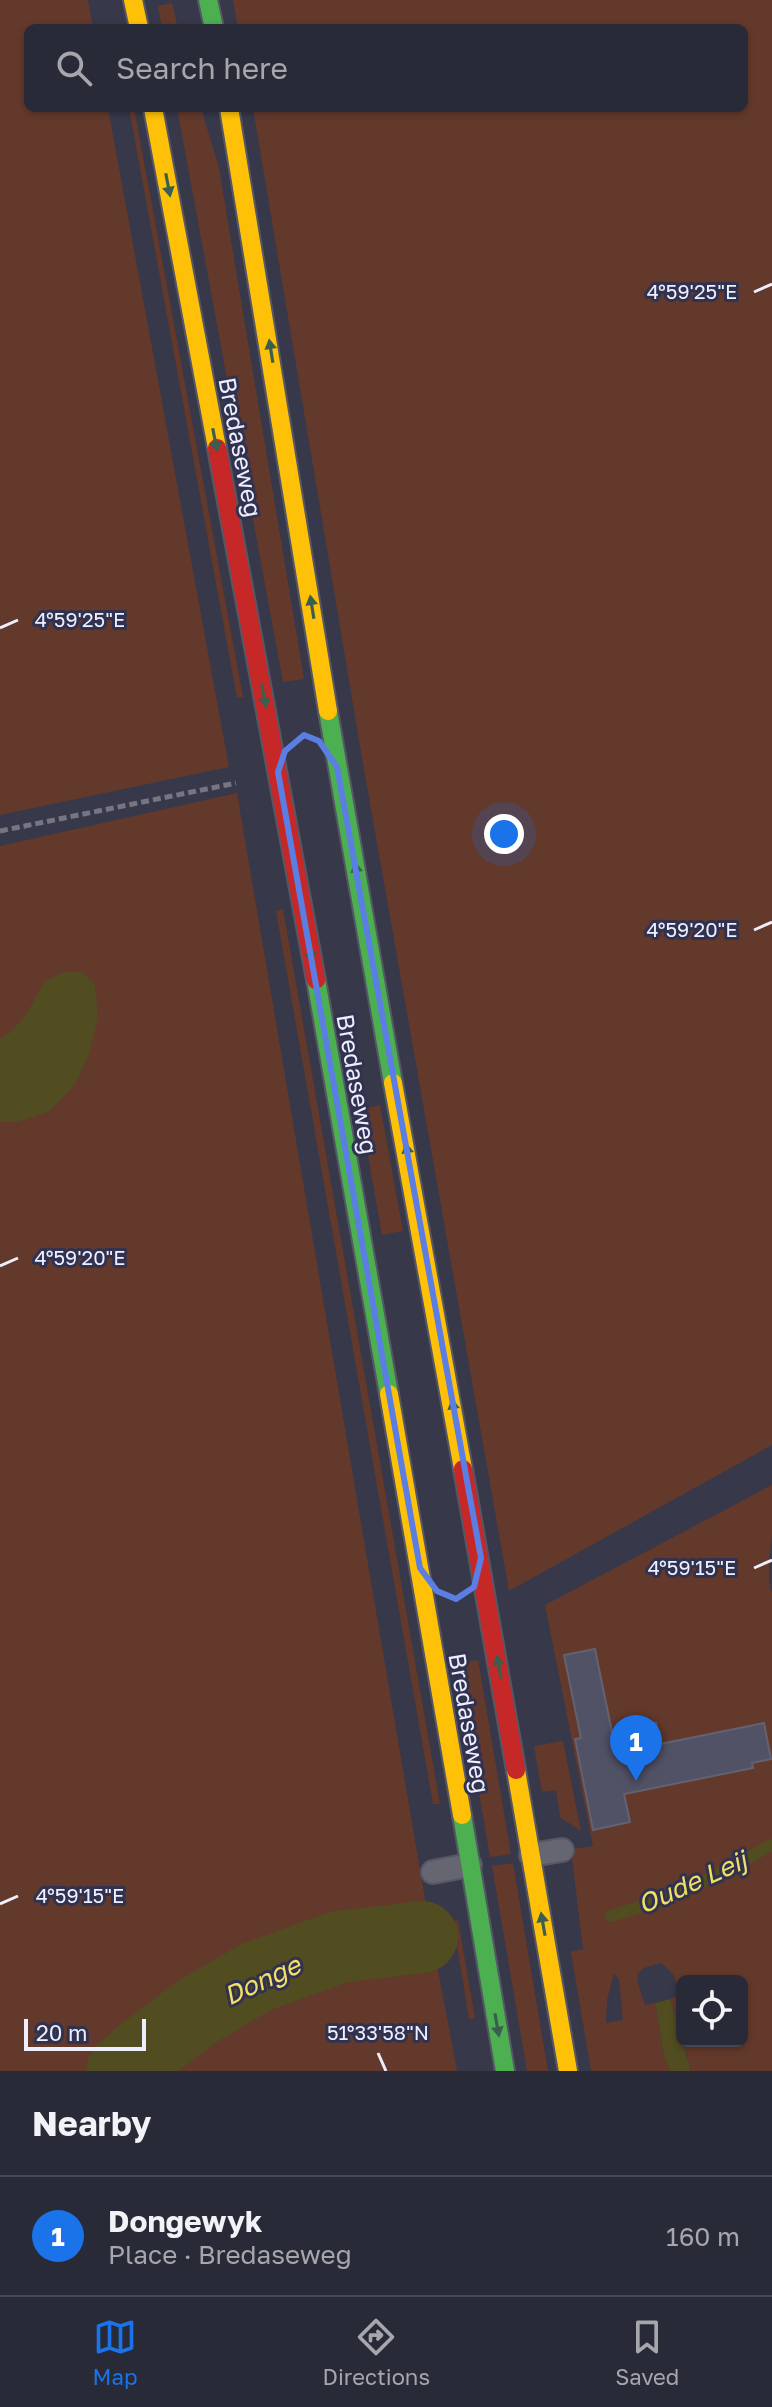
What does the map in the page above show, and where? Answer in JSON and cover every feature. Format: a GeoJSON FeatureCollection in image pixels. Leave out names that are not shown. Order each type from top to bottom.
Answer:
{"type":"FeatureCollection","features":[{"type":"Feature","properties":{"kind":"main road"},"geometry":{"type":"LineString","coordinates":[[133,0],[138,24]]}},
{"type":"Feature","properties":{"kind":"main road"},"geometry":{"type":"LineString","coordinates":[[208,0],[213,24]]}},
{"type":"Feature","properties":{"kind":"main road","name":"Bredaseweg"},"geometry":{"type":"LineString","coordinates":[[154,112],[278,772],[420,1568],[505,2071]]}},
{"type":"Feature","properties":{"kind":"main road","name":"Bredaseweg"},"geometry":{"type":"LineString","coordinates":[[230,112],[337,767],[481,1558],[568,2071]]}},
{"type":"Feature","properties":{"kind":"main road"},"geometry":{"type":"LineString","coordinates":[[278,772],[285,751],[304,738],[329,753],[337,767]]}},
{"type":"Feature","properties":{"kind":"main road"},"geometry":{"type":"LineString","coordinates":[[420,1568],[437,1591],[456,1596],[474,1587],[481,1558]]}},
{"type":"Feature","properties":{"kind":"lane"},"geometry":{"type":"LineString","coordinates":[[531,1855],[562,1850]]}},
{"type":"Feature","properties":{"kind":"lane"},"geometry":{"type":"LineString","coordinates":[[433,1872],[470,1865]]}},
{"type":"Feature","properties":{"kind":"path"},"geometry":{"type":"LineString","coordinates":[[0,831],[241,782]]}},
{"type":"Feature","properties":{"kind":"highlighted area"},"geometry":{"type":"Polygon","coordinates":[[[304,735],[319,741],[337,767],[481,1558],[474,1587],[456,1599],[437,1591],[420,1568],[278,772],[285,751],[304,735]]]}},
{"type":"Feature","properties":{"kind":"shaded area"},"geometry":{"type":"Polygon","coordinates":[[[0,0],[88,0],[92,24],[24,24],[24,112],[109,112],[229,767],[0,815],[0,0]]]}},
{"type":"Feature","properties":{"kind":"shaded area"},"geometry":{"type":"Polygon","coordinates":[[[233,0],[772,0],[772,1445],[509,1591],[362,758],[254,112],[748,112],[748,24],[237,24],[233,0]]]}},
{"type":"Feature","properties":{"kind":"shaded area"},"geometry":{"type":"Polygon","coordinates":[[[172,3],[177,24],[161,24],[158,6],[172,3]]]}},
{"type":"Feature","properties":{"kind":"shaded area"},"geometry":{"type":"Polygon","coordinates":[[[130,112],[135,112],[243,697],[237,698],[130,112]]]}},
{"type":"Feature","properties":{"kind":"shaded area"},"geometry":{"type":"Polygon","coordinates":[[[178,112],[202,112],[219,168],[304,679],[283,682],[178,112]]]}},
{"type":"Feature","properties":{"kind":"shaded area"},"geometry":{"type":"Polygon","coordinates":[[[237,793],[428,1917],[457,2071],[0,2071],[0,846],[237,793]]]}},
{"type":"Feature","properties":{"kind":"shaded area"},"geometry":{"type":"Polygon","coordinates":[[[283,909],[440,1804],[433,1804],[276,911],[283,909]]]}},
{"type":"Feature","properties":{"kind":"shaded area"},"geometry":{"type":"Polygon","coordinates":[[[81,971],[95,985],[98,1017],[89,1054],[76,1083],[50,1111],[17,1122],[0,1122],[0,1039],[26,1015],[44,982],[62,973],[81,971]]]}},
{"type":"Feature","properties":{"kind":"shaded area"},"geometry":{"type":"Polygon","coordinates":[[[380,1105],[403,1231],[382,1235],[360,1110],[380,1105]]]}},
{"type":"Feature","properties":{"kind":"shaded area"},"geometry":{"type":"Polygon","coordinates":[[[772,1485],[769,1572],[772,1593],[772,2071],[691,2071],[685,2047],[748,2047],[748,1975],[676,1975],[676,1983],[673,1974],[661,1963],[639,1972],[638,1982],[645,2005],[655,2003],[669,2071],[591,2071],[571,1952],[583,1949],[571,1849],[593,1846],[545,1605],[772,1485]],[[614,1973],[607,2000],[606,2023],[623,2020],[619,1980],[614,1973]]]}},
{"type":"Feature","properties":{"kind":"shaded area"},"geometry":{"type":"Polygon","coordinates":[[[478,1660],[511,1854],[490,1857],[457,1663],[478,1660]]]}},
{"type":"Feature","properties":{"kind":"shaded area"},"geometry":{"type":"Polygon","coordinates":[[[563,1741],[581,1831],[560,1817],[556,1790],[542,1792],[534,1746],[563,1741]]]}},
{"type":"Feature","properties":{"kind":"shaded area"},"geometry":{"type":"Polygon","coordinates":[[[513,1863],[548,2071],[527,2071],[492,1866],[513,1863]]]}},
{"type":"Feature","properties":{"kind":"shaded area"},"geometry":{"type":"Polygon","coordinates":[[[458,1920],[475,2018],[469,2019],[453,1921],[458,1920]]]}},
{"type":"Feature","properties":{"kind":"shaded area"},"geometry":{"type":"Polygon","coordinates":[[[676,1997],[676,2019],[670,1999],[676,1997]]]}},
{"type":"Feature","properties":{"kind":"shaded area"},"geometry":{"type":"Polygon","coordinates":[[[670,1999],[676,2020],[676,2047],[684,2047],[691,2071],[669,2071],[655,2003],[670,1999]]]}},
{"type":"Feature","properties":{"kind":"building"},"geometry":{"type":"Polygon","coordinates":[[[595,1649],[612,1732],[656,1723],[660,1744],[764,1723],[771,1759],[752,1763],[753,1768],[624,1794],[630,1822],[593,1830],[575,1739],[581,1738],[564,1655],[595,1649]]]}},
{"type":"Feature","properties":{"kind":"waterway","name":"Oude Leij"},"geometry":{"type":"LineString","coordinates":[[611,1916],[675,1896],[772,1845]]}},
{"type":"Feature","properties":{"kind":"waterway","name":"Donge"},"geometry":{"type":"LineString","coordinates":[[122,2071],[195,2013],[256,1977],[339,1947],[422,1937]]}},
{"type":"Feature","properties":{"kind":"traffic: fast"},"geometry":{"type":"LineString","coordinates":[[208,0],[213,24]]}},
{"type":"Feature","properties":{"kind":"traffic: fast"},"geometry":{"type":"LineString","coordinates":[[328,711],[393,1083]]}},
{"type":"Feature","properties":{"kind":"traffic: fast"},"geometry":{"type":"LineString","coordinates":[[316,980],[389,1394]]}},
{"type":"Feature","properties":{"kind":"traffic: fast"},"geometry":{"type":"LineString","coordinates":[[462,1815],[505,2071]]}},
{"type":"Feature","properties":{"kind":"traffic: slow"},"geometry":{"type":"LineString","coordinates":[[133,0],[138,24]]}},
{"type":"Feature","properties":{"kind":"traffic: slow"},"geometry":{"type":"LineString","coordinates":[[154,112],[217,448]]}},
{"type":"Feature","properties":{"kind":"traffic: slow"},"geometry":{"type":"LineString","coordinates":[[230,112],[328,711]]}},
{"type":"Feature","properties":{"kind":"traffic: slow"},"geometry":{"type":"LineString","coordinates":[[393,1083],[463,1469]]}},
{"type":"Feature","properties":{"kind":"traffic: slow"},"geometry":{"type":"LineString","coordinates":[[389,1394],[462,1815]]}},
{"type":"Feature","properties":{"kind":"traffic: slow"},"geometry":{"type":"LineString","coordinates":[[516,1770],[568,2071]]}},
{"type":"Feature","properties":{"kind":"traffic: jam"},"geometry":{"type":"LineString","coordinates":[[217,448],[316,980]]}},
{"type":"Feature","properties":{"kind":"traffic: jam"},"geometry":{"type":"LineString","coordinates":[[463,1469],[516,1770]]}},
{"type":"Feature","properties":{"kind":"place","name":"Dongewyk"},"geometry":{"type":"Point","coordinates":[636,1781]}}]}
